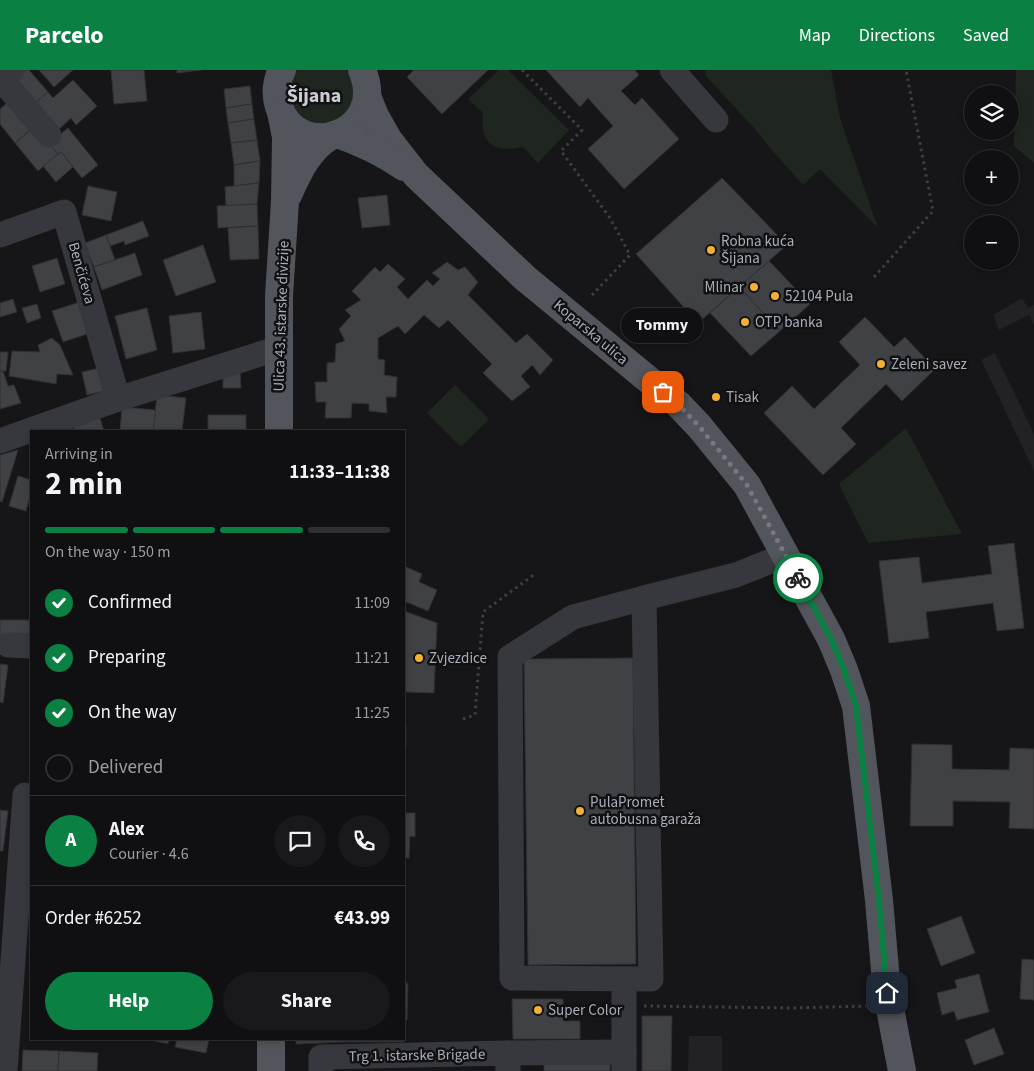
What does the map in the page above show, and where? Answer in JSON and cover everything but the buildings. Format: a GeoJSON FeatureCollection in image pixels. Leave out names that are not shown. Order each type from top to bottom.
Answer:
{"type":"FeatureCollection","features":[{"type":"Feature","properties":{"kind":"main road","name":"Ulica 43. istarske divizije"},"geometry":{"type":"LineString","coordinates":[[278,430],[279,296],[285,201],[286,137],[276,96],[280,71]]}},
{"type":"Feature","properties":{"kind":"main road","name":"Ulica 43. istarske divizije"},"geometry":{"type":"LineString","coordinates":[[285,201],[297,175],[320,142],[345,131],[358,119],[362,112],[364,83]]}},
{"type":"Feature","properties":{"kind":"main road","name":"Koparska ulica"},"geometry":{"type":"LineString","coordinates":[[364,83],[375,116],[388,139],[416,175],[525,278],[678,404],[699,426],[747,485],[786,555],[831,639],[856,706],[879,900],[887,993],[902,1071]]}},
{"type":"Feature","properties":{"kind":"main road","name":"Koparska ulica"},"geometry":{"type":"LineString","coordinates":[[281,112],[292,126],[299,131],[315,136],[333,135],[353,139],[384,154],[416,175]]}},
{"type":"Feature","properties":{"kind":"main road"},"geometry":{"type":"LineString","coordinates":[[271,1040],[271,1071]]}},
{"type":"Feature","properties":{"kind":"street"},"geometry":{"type":"LineString","coordinates":[[12,70],[2,80],[50,135]]}},
{"type":"Feature","properties":{"kind":"street"},"geometry":{"type":"LineString","coordinates":[[672,70],[716,120]]}},
{"type":"Feature","properties":{"kind":"street","name":"Benčićeva"},"geometry":{"type":"LineString","coordinates":[[0,235],[64,212],[118,399]]}},
{"type":"Feature","properties":{"kind":"street"},"geometry":{"type":"LineString","coordinates":[[31,430],[118,399],[279,348]]}},
{"type":"Feature","properties":{"kind":"street"},"geometry":{"type":"LineString","coordinates":[[0,441],[30,430]]}},
{"type":"Feature","properties":{"kind":"street"},"geometry":{"type":"LineString","coordinates":[[644,598],[650,979],[512,978],[510,657],[573,617],[644,598],[736,576],[786,555]]}},
{"type":"Feature","properties":{"kind":"street"},"geometry":{"type":"LineString","coordinates":[[5,1071],[7,939],[25,795]]}},
{"type":"Feature","properties":{"kind":"street"},"geometry":{"type":"LineString","coordinates":[[508,1062],[624,1062],[624,979]]}},
{"type":"Feature","properties":{"kind":"street","name":"Trg 1. istarske Brigade"},"geometry":{"type":"LineString","coordinates":[[321,1071],[321,1058],[508,1062]]}},
{"type":"Feature","properties":{"kind":"path"},"geometry":{"type":"LineString","coordinates":[[522,70],[582,130],[561,151],[610,218],[630,255],[592,295]]}},
{"type":"Feature","properties":{"kind":"path"},"geometry":{"type":"LineString","coordinates":[[874,277],[933,211],[906,70]]}},
{"type":"Feature","properties":{"kind":"path"},"geometry":{"type":"LineString","coordinates":[[463,719],[476,715],[483,612],[535,574]]}},
{"type":"Feature","properties":{"kind":"path"},"geometry":{"type":"LineString","coordinates":[[624,1006],[793,1008],[869,1006]]}},
{"type":"Feature","properties":{"kind":"shaded area"},"geometry":{"type":"Polygon","coordinates":[[[297,70],[346,70],[354,86],[354,95],[349,112],[329,126],[305,122],[289,103],[291,79],[297,70]]]}},
{"type":"Feature","properties":{"kind":"shaded area"},"geometry":{"type":"Polygon","coordinates":[[[499,70],[508,70],[569,130],[538,163],[523,147],[504,149],[498,148],[489,142],[483,130],[483,113],[468,99],[499,70]]]}},
{"type":"Feature","properties":{"kind":"shaded area"},"geometry":{"type":"Polygon","coordinates":[[[706,70],[831,70],[840,118],[878,228],[820,169],[803,185],[705,75],[706,70]]]}},
{"type":"Feature","properties":{"kind":"shaded area"},"geometry":{"type":"Polygon","coordinates":[[[1016,70],[1034,70],[1034,163],[1014,146],[1014,140],[1019,140],[1019,85],[1016,85],[1016,70]]]}},
{"type":"Feature","properties":{"kind":"shaded area"},"geometry":{"type":"Polygon","coordinates":[[[1022,298],[1028,308],[1034,305],[1034,325],[1029,315],[999,330],[993,315],[1022,298]]]}},
{"type":"Feature","properties":{"kind":"shaded area"},"geometry":{"type":"Polygon","coordinates":[[[995,353],[1034,434],[1034,471],[981,360],[995,353]]]}},
{"type":"Feature","properties":{"kind":"shaded area"},"geometry":{"type":"Polygon","coordinates":[[[455,385],[489,419],[461,447],[427,413],[455,385]]]}},
{"type":"Feature","properties":{"kind":"shaded area"},"geometry":{"type":"Polygon","coordinates":[[[906,428],[962,534],[868,543],[839,484],[906,428]]]}},
{"type":"Feature","properties":{"kind":"shaded area"},"geometry":{"type":"Polygon","coordinates":[[[689,1036],[722,1036],[722,1071],[688,1071],[689,1036]]]}},
{"type":"Feature","properties":{"kind":"way so far"},"geometry":{"type":"LineString","coordinates":[[663,392],[678,404],[699,426],[747,485],[798,578]]}},
{"type":"Feature","properties":{"kind":"place","name":"Robna kuća Šijana"},"geometry":{"type":"Point","coordinates":[711,250]}},
{"type":"Feature","properties":{"kind":"place","name":"Mlinar"},"geometry":{"type":"Point","coordinates":[754,287]}},
{"type":"Feature","properties":{"kind":"place","name":"52104 Pula"},"geometry":{"type":"Point","coordinates":[775,296]}},
{"type":"Feature","properties":{"kind":"place","name":"OTP banka"},"geometry":{"type":"Point","coordinates":[745,322]}},
{"type":"Feature","properties":{"kind":"place","name":"Zeleni savez"},"geometry":{"type":"Point","coordinates":[881,364]}},
{"type":"Feature","properties":{"kind":"place","name":"Tommy"},"geometry":{"type":"Point","coordinates":[663,392]}},
{"type":"Feature","properties":{"kind":"place","name":"Tisak"},"geometry":{"type":"Point","coordinates":[716,397]}},
{"type":"Feature","properties":{"kind":"place","name":"Zvjezdice"},"geometry":{"type":"Point","coordinates":[419,658]}},
{"type":"Feature","properties":{"kind":"place","name":"PulaPromet autobusna garaža"},"geometry":{"type":"Point","coordinates":[580,811]}},
{"type":"Feature","properties":{"kind":"place","name":"Super Color"},"geometry":{"type":"Point","coordinates":[538,1010]}},
{"type":"Feature","properties":{"kind":"district","name":"Šijana"},"geometry":{"type":"Point","coordinates":[314,95]}},
{"type":"Feature","properties":{"kind":"route"},"geometry":{"type":"LineString","coordinates":[[798,578],[831,639],[856,706],[879,900],[887,993]]}}]}
